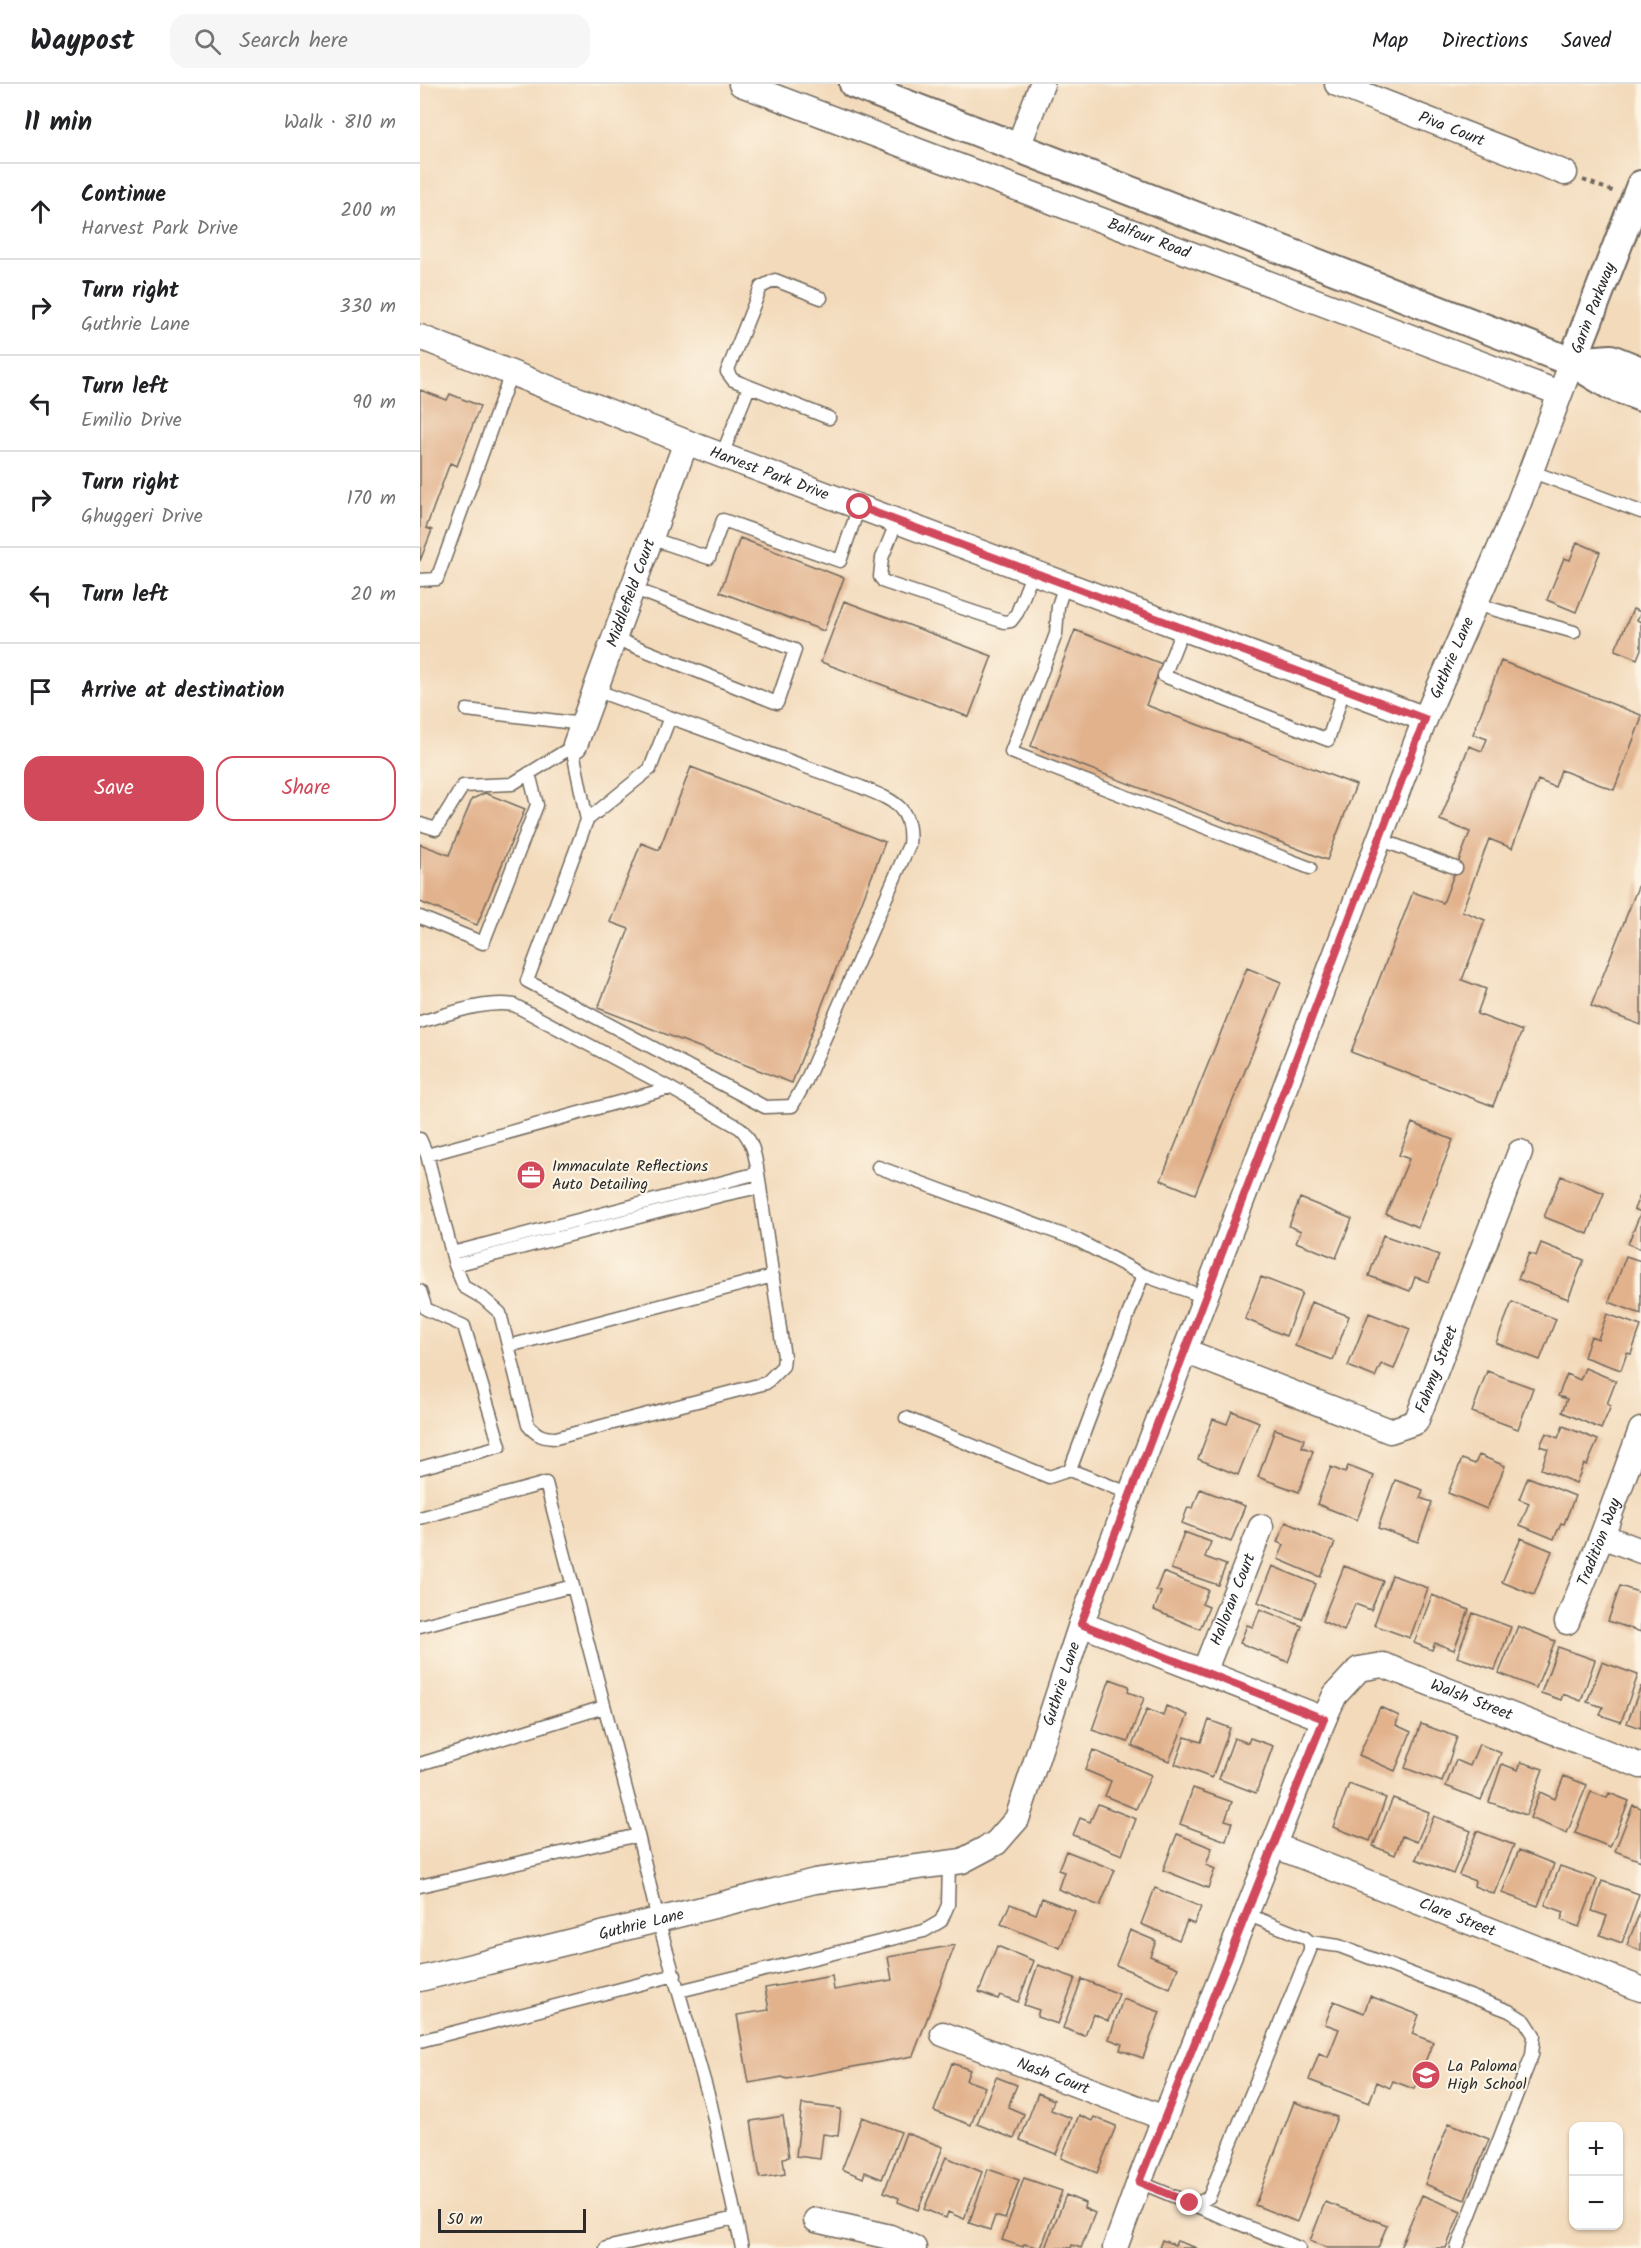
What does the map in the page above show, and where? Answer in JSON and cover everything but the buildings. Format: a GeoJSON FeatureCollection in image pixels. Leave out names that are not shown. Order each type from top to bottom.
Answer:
{"type":"FeatureCollection","features":[{"type":"Feature","properties":{"kind":"street","name":"Balfour Road"},"geometry":{"type":"LineString","coordinates":[[741,84],[1559,393]]}},
{"type":"Feature","properties":{"kind":"street"},"geometry":{"type":"LineString","coordinates":[[854,84],[1572,362],[1610,385],[1641,397]]}},
{"type":"Feature","properties":{"kind":"street"},"geometry":{"type":"LineString","coordinates":[[1018,147],[1042,84]]}},
{"type":"Feature","properties":{"kind":"street","name":"Piva Court"},"geometry":{"type":"LineString","coordinates":[[1337,84],[1565,173]]}},
{"type":"Feature","properties":{"kind":"street","name":"Garin Parkway"},"geometry":{"type":"LineString","coordinates":[[1572,362],[1638,192]]}},
{"type":"Feature","properties":{"kind":"street","name":"Harvest Park Drive"},"geometry":{"type":"LineString","coordinates":[[420,337],[686,442],[1425,719]]}},
{"type":"Feature","properties":{"kind":"street"},"geometry":{"type":"LineString","coordinates":[[1572,362],[1611,359],[1641,371]]}},
{"type":"Feature","properties":{"kind":"street","name":"Guthrie Lane"},"geometry":{"type":"LineString","coordinates":[[420,1979],[815,1881],[962,1861],[996,1843],[1017,1819],[1081,1624],[1379,839],[1425,719],[1515,513],[1572,362]]}},
{"type":"Feature","properties":{"kind":"street","name":"Middlefield Court"},"geometry":{"type":"LineString","coordinates":[[576,738],[686,442]]}},
{"type":"Feature","properties":{"kind":"street","name":"Fahmy Street"},"geometry":{"type":"LineString","coordinates":[[1185,1351],[1390,1431],[1416,1422],[1520,1152]]}},
{"type":"Feature","properties":{"kind":"street","name":"Tradition Way"},"geometry":{"type":"LineString","coordinates":[[1567,1622],[1641,1430]]}},
{"type":"Feature","properties":{"kind":"street","name":"Halloran Court"},"geometry":{"type":"LineString","coordinates":[[1204,1672],[1261,1527]]}},
{"type":"Feature","properties":{"kind":"street"},"geometry":{"type":"LineString","coordinates":[[1602,1536],[1641,1551]]}},
{"type":"Feature","properties":{"kind":"street"},"geometry":{"type":"LineString","coordinates":[[1081,1624],[1324,1719]]}},
{"type":"Feature","properties":{"kind":"street","name":"Walsh Street"},"geometry":{"type":"LineString","coordinates":[[1115,2248],[1164,2118],[1324,1719],[1335,1695],[1359,1669],[1383,1665],[1641,1767]]}},
{"type":"Feature","properties":{"kind":"street","name":"Clare Street"},"geometry":{"type":"LineString","coordinates":[[1273,1845],[1641,1989]]}},
{"type":"Feature","properties":{"kind":"street","name":"Nash Court"},"geometry":{"type":"LineString","coordinates":[[943,2034],[1164,2118]]}},
{"type":"Feature","properties":{"kind":"street"},"geometry":{"type":"LineString","coordinates":[[816,2220],[890,2237],[914,2248]]}},
{"type":"Feature","properties":{"kind":"lane"},"geometry":{"type":"LineString","coordinates":[[821,298],[775,280],[761,286],[727,372],[729,378],[829,418]]}},
{"type":"Feature","properties":{"kind":"lane"},"geometry":{"type":"LineString","coordinates":[[420,580],[437,579],[511,373]]}},
{"type":"Feature","properties":{"kind":"lane"},"geometry":{"type":"LineString","coordinates":[[723,455],[749,387]]}},
{"type":"Feature","properties":{"kind":"lane"},"geometry":{"type":"LineString","coordinates":[[1530,471],[1641,512]]}},
{"type":"Feature","properties":{"kind":"lane"},"geometry":{"type":"LineString","coordinates":[[650,538],[710,558],[723,520],[840,561],[860,507]]}},
{"type":"Feature","properties":{"kind":"lane"},"geometry":{"type":"LineString","coordinates":[[897,521],[882,558],[879,576],[884,582],[1004,622],[1011,621],[1017,613],[1033,572]]}},
{"type":"Feature","properties":{"kind":"lane"},"geometry":{"type":"LineString","coordinates":[[1065,584],[1058,606],[1056,634],[1011,752],[1310,868]]}},
{"type":"Feature","properties":{"kind":"lane"},"geometry":{"type":"LineString","coordinates":[[614,638],[777,703],[795,650],[632,588]]}},
{"type":"Feature","properties":{"kind":"lane"},"geometry":{"type":"LineString","coordinates":[[1475,604],[1574,632]]}},
{"type":"Feature","properties":{"kind":"lane"},"geometry":{"type":"LineString","coordinates":[[1183,628],[1164,676],[1328,740],[1344,689]]}},
{"type":"Feature","properties":{"kind":"lane"},"geometry":{"type":"LineString","coordinates":[[576,738],[587,820],[527,981],[754,1102],[765,1107],[792,1106],[806,1081],[909,845],[911,828],[905,813],[894,801],[595,690]]}},
{"type":"Feature","properties":{"kind":"lane"},"geometry":{"type":"LineString","coordinates":[[467,710],[576,738]]}},
{"type":"Feature","properties":{"kind":"lane"},"geometry":{"type":"LineString","coordinates":[[587,820],[650,769],[670,717]]}},
{"type":"Feature","properties":{"kind":"lane"},"geometry":{"type":"LineString","coordinates":[[420,824],[436,829],[463,786],[512,784],[576,738]]}},
{"type":"Feature","properties":{"kind":"lane"},"geometry":{"type":"LineString","coordinates":[[420,918],[483,943],[537,805],[529,773]]}},
{"type":"Feature","properties":{"kind":"lane"},"geometry":{"type":"LineString","coordinates":[[1379,839],[1456,868]]}},
{"type":"Feature","properties":{"kind":"lane"},"geometry":{"type":"LineString","coordinates":[[420,1022],[486,1005],[501,1003],[514,1005],[740,1128],[748,1136],[752,1145],[758,1173],[784,1357],[783,1366],[766,1383],[556,1438],[545,1438],[535,1433],[528,1425],[500,1313],[483,1298],[464,1287],[454,1259],[427,1155],[420,1139]]}},
{"type":"Feature","properties":{"kind":"lane"},"geometry":{"type":"LineString","coordinates":[[427,1155],[670,1088]]}},
{"type":"Feature","properties":{"kind":"lane"},"geometry":{"type":"LineString","coordinates":[[878,1167],[1077,1240],[1143,1275],[1205,1296]]}},
{"type":"Feature","properties":{"kind":"lane"},"geometry":{"type":"LineString","coordinates":[[454,1259],[758,1173]]}},
{"type":"Feature","properties":{"kind":"lane"},"geometry":{"type":"LineString","coordinates":[[454,1259],[760,1187]]}},
{"type":"Feature","properties":{"kind":"lane"},"geometry":{"type":"LineString","coordinates":[[1070,1470],[1143,1275]]}},
{"type":"Feature","properties":{"kind":"lane"},"geometry":{"type":"LineString","coordinates":[[509,1346],[773,1276]]}},
{"type":"Feature","properties":{"kind":"lane"},"geometry":{"type":"LineString","coordinates":[[420,1291],[426,1309],[464,1326],[500,1446],[420,1467]]}},
{"type":"Feature","properties":{"kind":"lane"},"geometry":{"type":"LineString","coordinates":[[906,1418],[1049,1477],[1070,1470],[1131,1494]]}},
{"type":"Feature","properties":{"kind":"lane"},"geometry":{"type":"LineString","coordinates":[[420,1518],[546,1483],[658,1920],[711,2105],[742,2248]]}},
{"type":"Feature","properties":{"kind":"lane"},"geometry":{"type":"LineString","coordinates":[[420,1626],[573,1586]]}},
{"type":"Feature","properties":{"kind":"lane"},"geometry":{"type":"LineString","coordinates":[[420,1764],[604,1707]]}},
{"type":"Feature","properties":{"kind":"lane"},"geometry":{"type":"LineString","coordinates":[[420,1886],[638,1835]]}},
{"type":"Feature","properties":{"kind":"lane"},"geometry":{"type":"LineString","coordinates":[[679,1991],[924,1931],[941,1921],[948,1905],[949,1863]]}},
{"type":"Feature","properties":{"kind":"lane"},"geometry":{"type":"LineString","coordinates":[[1246,1914],[1287,1929],[1310,1942],[1339,1946],[1509,2011],[1525,2021],[1534,2035],[1532,2055],[1457,2248]]}},
{"type":"Feature","properties":{"kind":"lane"},"geometry":{"type":"LineString","coordinates":[[1190,2203],[1200,2202],[1209,2197],[1214,2188],[1310,1950],[1310,1942]]}},
{"type":"Feature","properties":{"kind":"lane"},"geometry":{"type":"LineString","coordinates":[[420,2041],[675,1975]]}},
{"type":"Feature","properties":{"kind":"lane"},"geometry":{"type":"LineString","coordinates":[[1139,2182],[1299,2248]]}},
{"type":"Feature","properties":{"kind":"lane"},"geometry":{"type":"LineString","coordinates":[[606,2248],[735,2218]]}},
{"type":"Feature","properties":{"kind":"path"},"geometry":{"type":"LineString","coordinates":[[1565,173],[1638,192]]}},
{"type":"Feature","properties":{"kind":"place","name":"Immaculate Reflections Auto Detailing"},"geometry":{"type":"Point","coordinates":[531,1175]}},
{"type":"Feature","properties":{"kind":"place","name":"La Paloma High School"},"geometry":{"type":"Point","coordinates":[1426,2075]}},
{"type":"Feature","properties":{"kind":"route"},"geometry":{"type":"LineString","coordinates":[[860,507],[1425,719],[1081,1624],[1324,1719],[1139,2182],[1190,2203]]}}]}
